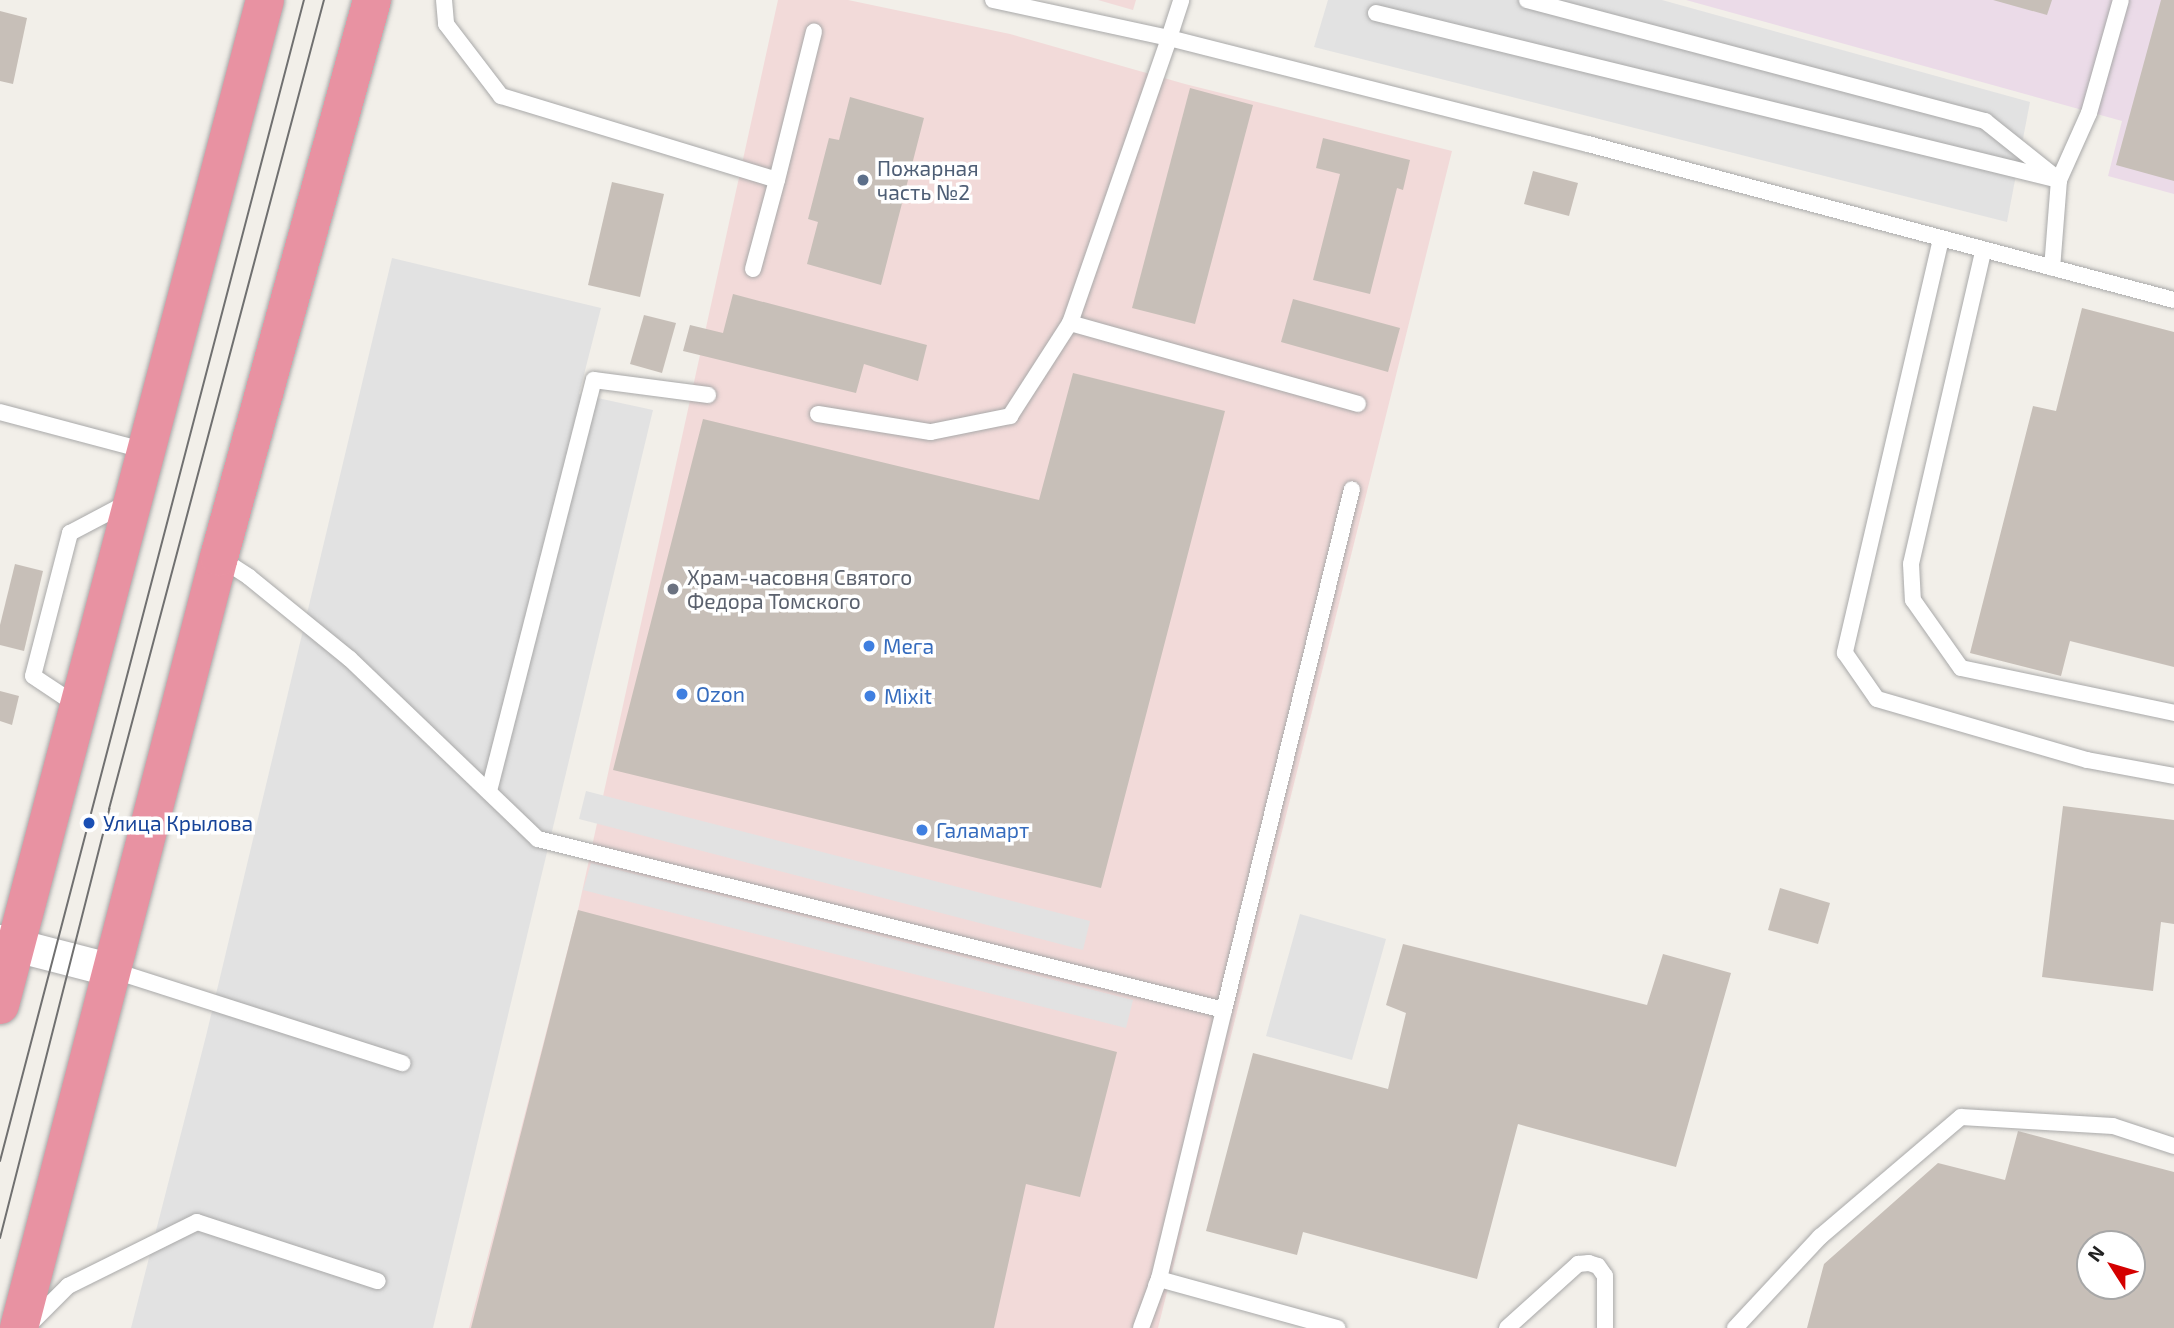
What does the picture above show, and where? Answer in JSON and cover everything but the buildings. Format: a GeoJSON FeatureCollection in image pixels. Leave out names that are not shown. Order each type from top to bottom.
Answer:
{"type":"FeatureCollection","features":[{"type":"Feature","properties":{"kind":"highway"},"geometry":{"type":"LineString","coordinates":[[0,1005],[8,943],[78,706],[135,498],[265,0]]}},
{"type":"Feature","properties":{"kind":"highway"},"geometry":{"type":"LineString","coordinates":[[19,1328],[219,557],[372,0]]}},
{"type":"Feature","properties":{"kind":"street"},"geometry":{"type":"LineString","coordinates":[[8,943],[112,970]]}},
{"type":"Feature","properties":{"kind":"lane"},"geometry":{"type":"LineString","coordinates":[[444,0],[446,24],[500,96],[777,180]]}},
{"type":"Feature","properties":{"kind":"lane"},"geometry":{"type":"LineString","coordinates":[[993,0],[1168,38],[1588,144],[1983,252],[2174,300]]}},
{"type":"Feature","properties":{"kind":"lane"},"geometry":{"type":"LineString","coordinates":[[818,414],[931,432],[1010,416],[1070,323],[1181,0]]}},
{"type":"Feature","properties":{"kind":"lane"},"geometry":{"type":"LineString","coordinates":[[1527,0],[1985,121],[2059,180]]}},
{"type":"Feature","properties":{"kind":"lane"},"geometry":{"type":"LineString","coordinates":[[2052,268],[2059,180],[2090,113],[2120,0]]}},
{"type":"Feature","properties":{"kind":"lane"},"geometry":{"type":"LineString","coordinates":[[1376,13],[2059,180]]}},
{"type":"Feature","properties":{"kind":"lane"},"geometry":{"type":"LineString","coordinates":[[753,268],[814,32]]}},
{"type":"Feature","properties":{"kind":"lane"},"geometry":{"type":"LineString","coordinates":[[1941,239],[1845,653],[1877,699],[2087,760],[2174,776]]}},
{"type":"Feature","properties":{"kind":"lane"},"geometry":{"type":"LineString","coordinates":[[1983,252],[1911,564],[1913,600],[1961,668],[2174,713]]}},
{"type":"Feature","properties":{"kind":"lane"},"geometry":{"type":"LineString","coordinates":[[1070,323],[1358,404]]}},
{"type":"Feature","properties":{"kind":"lane"},"geometry":{"type":"LineString","coordinates":[[489,791],[594,380],[708,395]]}},
{"type":"Feature","properties":{"kind":"lane"},"geometry":{"type":"LineString","coordinates":[[0,412],[147,451]]}},
{"type":"Feature","properties":{"kind":"lane"},"geometry":{"type":"LineString","coordinates":[[1141,1328],[1159,1279],[1352,489]]}},
{"type":"Feature","properties":{"kind":"lane"},"geometry":{"type":"LineString","coordinates":[[78,706],[33,676],[70,533],[135,498]]}},
{"type":"Feature","properties":{"kind":"lane"},"geometry":{"type":"LineString","coordinates":[[219,557],[249,577],[350,659],[538,839],[1224,1010]]}},
{"type":"Feature","properties":{"kind":"lane"},"geometry":{"type":"LineString","coordinates":[[112,970],[402,1063]]}},
{"type":"Feature","properties":{"kind":"lane"},"geometry":{"type":"LineString","coordinates":[[1735,1328],[1820,1237],[1961,1117],[2113,1126],[2174,1146]]}},
{"type":"Feature","properties":{"kind":"lane"},"geometry":{"type":"LineString","coordinates":[[26,1328],[68,1286],[197,1222],[378,1280]]}},
{"type":"Feature","properties":{"kind":"lane"},"geometry":{"type":"LineString","coordinates":[[1507,1328],[1578,1264],[1589,1263],[1598,1266],[1605,1276],[1605,1328]]}},
{"type":"Feature","properties":{"kind":"lane"},"geometry":{"type":"LineString","coordinates":[[1159,1279],[1337,1328]]}},
{"type":"Feature","properties":{"kind":"shaded area"},"geometry":{"type":"Polygon","coordinates":[[[778,0],[848,0],[1010,34],[1185,84],[1452,151],[1158,1328],[469,1328],[578,910],[778,0]]]}},
{"type":"Feature","properties":{"kind":"shaded area"},"geometry":{"type":"Polygon","coordinates":[[[1098,0],[1136,0],[1133,10],[1098,0]]]}},
{"type":"Feature","properties":{"kind":"shaded area"},"geometry":{"type":"Polygon","coordinates":[[[1328,0],[1662,0],[2030,102],[2007,222],[1314,47],[1328,0]]]}},
{"type":"Feature","properties":{"kind":"shaded area"},"geometry":{"type":"Polygon","coordinates":[[[1686,0],[2174,0],[2174,194],[2108,176],[2122,121],[1686,0]]]}},
{"type":"Feature","properties":{"kind":"shaded area"},"geometry":{"type":"Polygon","coordinates":[[[392,258],[601,308],[579,394],[653,410],[433,1328],[131,1328],[206,1036],[392,258]]]}},
{"type":"Feature","properties":{"kind":"shaded area"},"geometry":{"type":"Polygon","coordinates":[[[586,791],[1090,921],[1083,950],[579,819],[586,791]]]}},
{"type":"Feature","properties":{"kind":"shaded area"},"geometry":{"type":"Polygon","coordinates":[[[591,863],[1133,1000],[1126,1028],[583,890],[591,863]]]}},
{"type":"Feature","properties":{"kind":"shaded area"},"geometry":{"type":"Polygon","coordinates":[[[1300,914],[1386,939],[1352,1060],[1266,1036],[1300,914]]]}},
{"type":"Feature","properties":{"kind":"tram line"},"geometry":{"type":"LineString","coordinates":[[0,1161],[304,0]]}},
{"type":"Feature","properties":{"kind":"tram line"},"geometry":{"type":"LineString","coordinates":[[0,1238],[109,809],[324,0]]}},
{"type":"Feature","properties":{"kind":"place","name":"Пожарная часть №2"},"geometry":{"type":"Point","coordinates":[863,180]}},
{"type":"Feature","properties":{"kind":"place","name":"Храм-часовня Святого Федора Томского"},"geometry":{"type":"Point","coordinates":[673,589]}},
{"type":"Feature","properties":{"kind":"place","name":"Мега"},"geometry":{"type":"Point","coordinates":[869,646]}},
{"type":"Feature","properties":{"kind":"place","name":"Ozon"},"geometry":{"type":"Point","coordinates":[682,694]}},
{"type":"Feature","properties":{"kind":"place","name":"Mixit"},"geometry":{"type":"Point","coordinates":[870,696]}},
{"type":"Feature","properties":{"kind":"place","name":"Улица Крылова"},"geometry":{"type":"Point","coordinates":[89,823]}},
{"type":"Feature","properties":{"kind":"place","name":"Галамарт"},"geometry":{"type":"Point","coordinates":[922,830]}}]}
